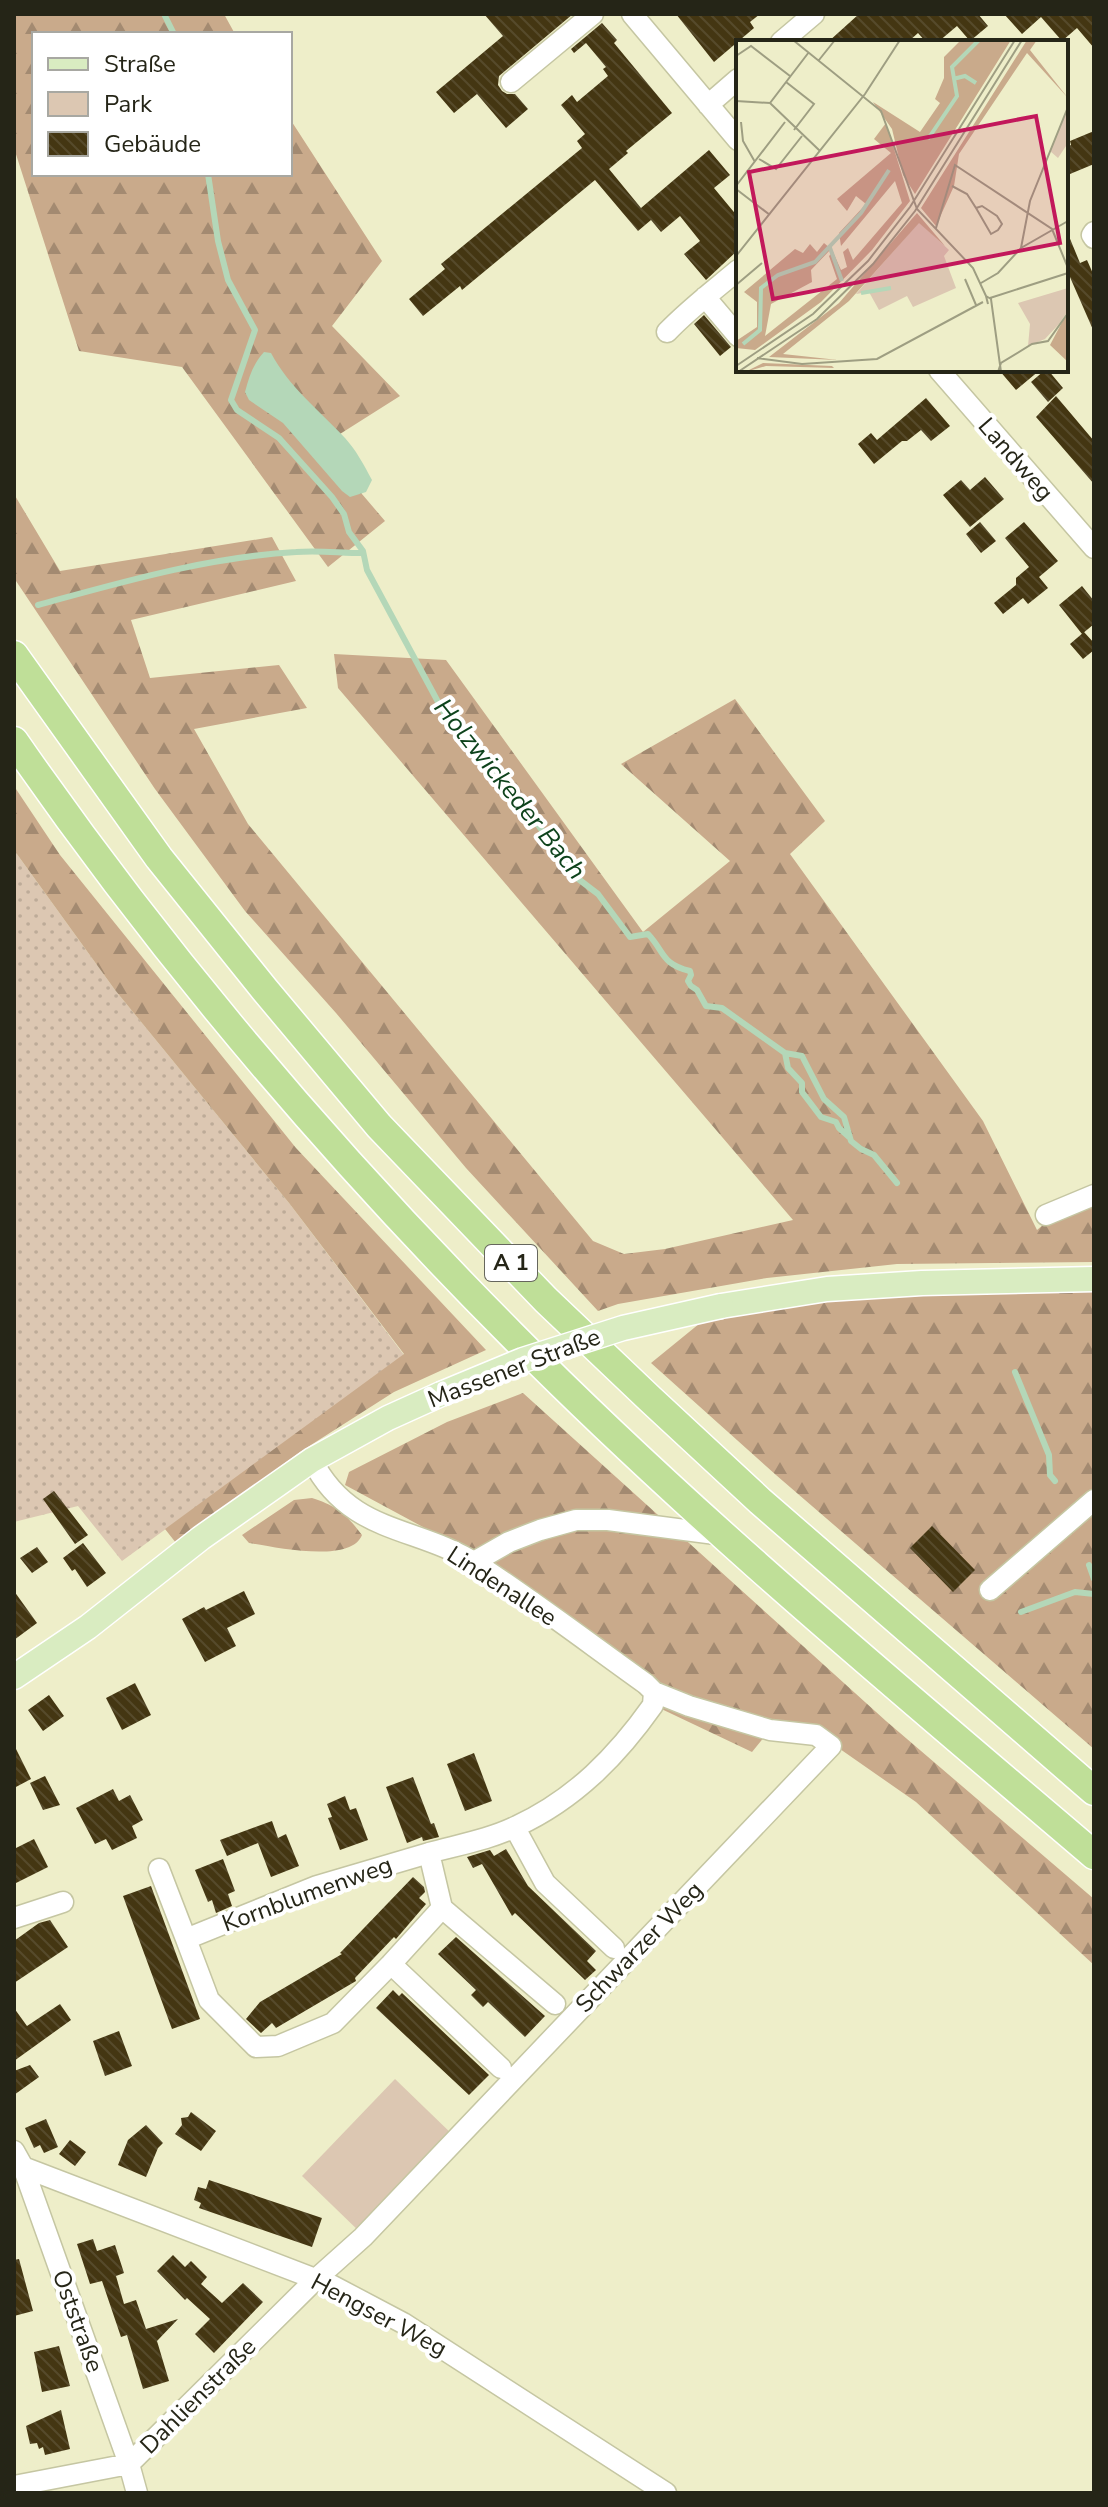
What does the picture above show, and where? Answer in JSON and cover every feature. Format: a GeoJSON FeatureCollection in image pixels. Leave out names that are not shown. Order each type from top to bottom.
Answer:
{"type":"FeatureCollection","features":[{"type":"Feature","properties":{"kind":"highway","name":"A 1"},"geometry":{"type":"LineString","coordinates":[[14,655],[159,858],[379,1126],[546,1300],[649,1398],[760,1501],[1094,1791]]}},
{"type":"Feature","properties":{"kind":"highway","name":"A 1"},"geometry":{"type":"LineString","coordinates":[[14,741],[139,911],[226,1020],[345,1159],[511,1334],[723,1535],[1094,1855]]}},
{"type":"Feature","properties":{"kind":"main road","name":"Massener Straße"},"geometry":{"type":"LineString","coordinates":[[14,1677],[88,1627],[201,1538],[312,1460],[388,1418],[523,1360],[623,1328],[721,1306],[827,1289],[922,1283],[1094,1279]]}},
{"type":"Feature","properties":{"kind":"street"},"geometry":{"type":"LineString","coordinates":[[511,82],[593,14]]}},
{"type":"Feature","properties":{"kind":"street"},"geometry":{"type":"LineString","coordinates":[[632,14],[736,138]]}},
{"type":"Feature","properties":{"kind":"street"},"geometry":{"type":"LineString","coordinates":[[783,40],[814,14]]}},
{"type":"Feature","properties":{"kind":"street"},"geometry":{"type":"LineString","coordinates":[[708,105],[736,81]]}},
{"type":"Feature","properties":{"kind":"street"},"geometry":{"type":"LineString","coordinates":[[667,332],[694,304],[736,272]]}},
{"type":"Feature","properties":{"kind":"street"},"geometry":{"type":"LineString","coordinates":[[705,297],[736,334]]}},
{"type":"Feature","properties":{"kind":"street","name":"Landweg"},"geometry":{"type":"LineString","coordinates":[[941,372],[1094,548]]}},
{"type":"Feature","properties":{"kind":"street"},"geometry":{"type":"LineString","coordinates":[[1046,1215],[1094,1195]]}},
{"type":"Feature","properties":{"kind":"street","name":"Lindenallee"},"geometry":{"type":"LineString","coordinates":[[312,1460],[319,1475],[349,1507],[378,1524],[439,1545],[474,1562],[654,1692]]}},
{"type":"Feature","properties":{"kind":"street"},"geometry":{"type":"LineString","coordinates":[[990,1590],[1094,1500]]}},
{"type":"Feature","properties":{"kind":"street"},"geometry":{"type":"LineString","coordinates":[[474,1562],[509,1542],[576,1520],[608,1520],[723,1535]]}},
{"type":"Feature","properties":{"kind":"street","name":"Kornblumenweg"},"geometry":{"type":"LineString","coordinates":[[186,1939],[317,1886],[515,1828],[564,1801],[602,1768],[653,1705],[654,1692]]}},
{"type":"Feature","properties":{"kind":"street","name":"Schwarzer Weg"},"geometry":{"type":"LineString","coordinates":[[316,2279],[363,2237],[831,1746],[816,1735],[770,1730],[689,1706],[654,1692]]}},
{"type":"Feature","properties":{"kind":"street"},"geometry":{"type":"LineString","coordinates":[[515,1828],[545,1883],[614,1948]]}},
{"type":"Feature","properties":{"kind":"street"},"geometry":{"type":"LineString","coordinates":[[429,1853],[442,1908],[555,2004]]}},
{"type":"Feature","properties":{"kind":"street"},"geometry":{"type":"LineString","coordinates":[[159,1869],[209,2000],[256,2047],[278,2046],[333,2023],[442,1908]]}},
{"type":"Feature","properties":{"kind":"street"},"geometry":{"type":"LineString","coordinates":[[14,1918],[63,1902]]}},
{"type":"Feature","properties":{"kind":"street"},"geometry":{"type":"LineString","coordinates":[[391,1964],[501,2068]]}},
{"type":"Feature","properties":{"kind":"street","name":"Hengser Weg"},"geometry":{"type":"LineString","coordinates":[[18,2159],[331,2285],[403,2323],[666,2493]]}},
{"type":"Feature","properties":{"kind":"street","name":"Oststraße"},"geometry":{"type":"LineString","coordinates":[[18,2159],[137,2493]]}},
{"type":"Feature","properties":{"kind":"street","name":"Dahlienstraße"},"geometry":{"type":"LineString","coordinates":[[14,2486],[129,2464],[316,2279]]}},
{"type":"Feature","properties":{"kind":"green space"},"geometry":{"type":"Polygon","coordinates":[[[14,14],[224,14],[234,32],[32,32],[32,176],[292,176],[292,122],[382,261],[332,326],[400,396],[321,446],[385,521],[328,567],[182,367],[79,351],[14,148],[14,14]]]}},
{"type":"Feature","properties":{"kind":"green space"},"geometry":{"type":"Polygon","coordinates":[[[14,494],[60,571],[272,537],[296,581],[131,620],[150,678],[279,665],[307,708],[194,729],[248,824],[593,1241],[624,1254],[665,1249],[793,1220],[338,688],[334,654],[446,660],[643,932],[730,861],[621,764],[735,699],[825,821],[790,854],[983,1121],[1037,1230],[1094,1182],[1094,1262],[897,1264],[767,1278],[618,1304],[598,1311],[466,1168],[336,1013],[245,911],[155,789],[14,578],[14,494]]]}},
{"type":"Feature","properties":{"kind":"green space"},"geometry":{"type":"Polygon","coordinates":[[[14,786],[60,855],[296,1148],[486,1350],[394,1392],[300,1452],[176,1543],[165,1529],[404,1354],[289,1203],[115,990],[14,850],[14,786]]]}},
{"type":"Feature","properties":{"kind":"green space"},"geometry":{"type":"Polygon","coordinates":[[[14,850],[115,990],[289,1203],[404,1355],[122,1561],[78,1506],[14,1522],[14,850]]]}},
{"type":"Feature","properties":{"kind":"green space"},"geometry":{"type":"Polygon","coordinates":[[[1094,1279],[1094,1749],[651,1363],[721,1306],[1094,1279]]]}},
{"type":"Feature","properties":{"kind":"green space"},"geometry":{"type":"Polygon","coordinates":[[[523,1393],[886,1721],[1094,1899],[1094,1965],[916,1802],[840,1749],[770,1730],[752,1752],[653,1705],[486,1561],[345,1485],[349,1472],[447,1422],[523,1393]]]}},
{"type":"Feature","properties":{"kind":"green space"},"geometry":{"type":"Polygon","coordinates":[[[312,1498],[335,1508],[351,1521],[362,1535],[355,1544],[328,1551],[293,1550],[249,1543],[242,1535],[294,1500],[312,1498]]]}},
{"type":"Feature","properties":{"kind":"green space"},"geometry":{"type":"Polygon","coordinates":[[[395,2079],[456,2138],[363,2235],[302,2176],[395,2079]]]}},
{"type":"Feature","properties":{"kind":"shaded area"},"geometry":{"type":"Polygon","coordinates":[[[264,352],[271,353],[295,387],[353,448],[372,480],[366,492],[350,497],[342,491],[283,423],[249,400],[245,392],[248,381],[264,352]]]}},
{"type":"Feature","properties":{"kind":"building"},"geometry":{"type":"Polygon","coordinates":[[[484,14],[573,14],[499,76],[498,85],[502,91],[515,94],[528,109],[506,128],[477,94],[454,113],[436,92],[503,36],[484,14]]]}},
{"type":"Feature","properties":{"kind":"building"},"geometry":{"type":"Polygon","coordinates":[[[676,14],[760,14],[750,22],[754,28],[736,40],[714,62],[676,14]]]}},
{"type":"Feature","properties":{"kind":"building"},"geometry":{"type":"Polygon","coordinates":[[[859,14],[978,14],[988,26],[971,40],[957,26],[940,40],[924,40],[918,33],[910,40],[830,40],[859,14]]]}},
{"type":"Feature","properties":{"kind":"building"},"geometry":{"type":"Polygon","coordinates":[[[1004,14],[1094,14],[1094,48],[1077,28],[1061,40],[1041,17],[1022,34],[1004,14]]]}},
{"type":"Feature","properties":{"kind":"building"},"geometry":{"type":"Polygon","coordinates":[[[602,23],[617,40],[614,43],[672,113],[609,169],[641,208],[709,150],[730,175],[714,188],[736,215],[736,252],[706,280],[684,254],[700,241],[680,216],[661,232],[651,220],[638,231],[595,180],[462,290],[460,286],[423,316],[409,299],[445,269],[441,264],[582,148],[577,141],[585,134],[561,105],[572,95],[577,102],[608,76],[603,69],[606,67],[586,43],[574,53],[571,49],[602,23]]]}},
{"type":"Feature","properties":{"kind":"building"},"geometry":{"type":"Polygon","coordinates":[[[1094,131],[1094,164],[1070,174],[1070,141],[1094,131]]]}},
{"type":"Feature","properties":{"kind":"building"},"geometry":{"type":"Polygon","coordinates":[[[1068,234],[1080,263],[1087,260],[1094,276],[1094,332],[1068,273],[1068,234]]]}},
{"type":"Feature","properties":{"kind":"building"},"geometry":{"type":"Polygon","coordinates":[[[704,315],[731,347],[720,356],[694,324],[704,315]]]}},
{"type":"Feature","properties":{"kind":"building"},"geometry":{"type":"Polygon","coordinates":[[[1001,372],[1038,372],[1016,390],[1001,372]]]}},
{"type":"Feature","properties":{"kind":"building"},"geometry":{"type":"Polygon","coordinates":[[[1043,372],[1050,372],[1063,388],[1048,402],[1031,382],[1043,372]]]}},
{"type":"Feature","properties":{"kind":"building"},"geometry":{"type":"Polygon","coordinates":[[[1056,396],[1094,441],[1094,484],[1036,417],[1056,396]]]}},
{"type":"Feature","properties":{"kind":"building"},"geometry":{"type":"Polygon","coordinates":[[[926,398],[950,426],[931,441],[921,430],[874,464],[858,444],[871,433],[877,440],[926,398]]]}},
{"type":"Feature","properties":{"kind":"building"},"geometry":{"type":"Polygon","coordinates":[[[985,477],[1004,499],[970,527],[943,495],[961,480],[970,490],[985,477]]]}},
{"type":"Feature","properties":{"kind":"building"},"geometry":{"type":"Polygon","coordinates":[[[980,522],[996,541],[981,553],[966,534],[980,522]]]}},
{"type":"Feature","properties":{"kind":"building"},"geometry":{"type":"Polygon","coordinates":[[[1024,522],[1058,561],[1039,577],[1048,588],[1028,604],[1023,598],[1003,614],[994,603],[1016,585],[1016,578],[1029,567],[1005,538],[1024,522]]]}},
{"type":"Feature","properties":{"kind":"building"},"geometry":{"type":"Polygon","coordinates":[[[1082,586],[1094,601],[1094,624],[1082,634],[1059,605],[1082,586]]]}},
{"type":"Feature","properties":{"kind":"building"},"geometry":{"type":"Polygon","coordinates":[[[1084,632],[1094,643],[1094,650],[1083,659],[1070,644],[1084,632]]]}},
{"type":"Feature","properties":{"kind":"building"},"geometry":{"type":"Polygon","coordinates":[[[54,1491],[88,1535],[75,1544],[43,1499],[54,1491]]]}},
{"type":"Feature","properties":{"kind":"building"},"geometry":{"type":"Polygon","coordinates":[[[932,1526],[975,1570],[953,1592],[910,1548],[932,1526]]]}},
{"type":"Feature","properties":{"kind":"building"},"geometry":{"type":"Polygon","coordinates":[[[83,1543],[106,1573],[87,1587],[63,1558],[83,1543]]]}},
{"type":"Feature","properties":{"kind":"building"},"geometry":{"type":"Polygon","coordinates":[[[37,1547],[48,1562],[32,1573],[20,1558],[37,1547]]]}},
{"type":"Feature","properties":{"kind":"building"},"geometry":{"type":"Polygon","coordinates":[[[14,1591],[37,1623],[14,1640],[14,1591]]]}},
{"type":"Feature","properties":{"kind":"building"},"geometry":{"type":"Polygon","coordinates":[[[244,1591],[255,1614],[227,1628],[236,1646],[205,1662],[182,1619],[244,1591]]]}},
{"type":"Feature","properties":{"kind":"building"},"geometry":{"type":"Polygon","coordinates":[[[135,1683],[151,1715],[122,1730],[106,1698],[135,1683]]]}},
{"type":"Feature","properties":{"kind":"building"},"geometry":{"type":"Polygon","coordinates":[[[49,1695],[64,1716],[43,1731],[28,1710],[49,1695]]]}},
{"type":"Feature","properties":{"kind":"building"},"geometry":{"type":"Polygon","coordinates":[[[14,1745],[31,1779],[14,1788],[14,1745]]]}},
{"type":"Feature","properties":{"kind":"building"},"geometry":{"type":"Polygon","coordinates":[[[474,1753],[492,1801],[465,1811],[447,1764],[474,1753]]]}},
{"type":"Feature","properties":{"kind":"building"},"geometry":{"type":"Polygon","coordinates":[[[45,1776],[60,1805],[43,1810],[30,1783],[45,1776]]]}},
{"type":"Feature","properties":{"kind":"building"},"geometry":{"type":"Polygon","coordinates":[[[413,1777],[439,1837],[423,1841],[422,1837],[407,1843],[386,1787],[413,1777]]]}},
{"type":"Feature","properties":{"kind":"building"},"geometry":{"type":"Polygon","coordinates":[[[113,1789],[119,1801],[130,1795],[143,1820],[132,1826],[137,1838],[112,1850],[106,1839],[95,1844],[76,1808],[113,1789]]]}},
{"type":"Feature","properties":{"kind":"building"},"geometry":{"type":"Polygon","coordinates":[[[345,1796],[350,1810],[356,1808],[368,1840],[340,1850],[328,1818],[332,1817],[327,1804],[345,1796]]]}},
{"type":"Feature","properties":{"kind":"building"},"geometry":{"type":"Polygon","coordinates":[[[272,1821],[278,1838],[286,1834],[299,1866],[271,1877],[258,1843],[227,1856],[220,1840],[272,1821]]]}},
{"type":"Feature","properties":{"kind":"building"},"geometry":{"type":"Polygon","coordinates":[[[34,1839],[48,1867],[14,1884],[14,1849],[34,1839]]]}},
{"type":"Feature","properties":{"kind":"building"},"geometry":{"type":"Polygon","coordinates":[[[506,1849],[528,1886],[596,1951],[587,1961],[596,1970],[585,1980],[515,1913],[512,1916],[482,1864],[473,1868],[467,1857],[490,1850],[494,1856],[506,1849]]]}},
{"type":"Feature","properties":{"kind":"building"},"geometry":{"type":"Polygon","coordinates":[[[223,1859],[235,1891],[228,1894],[232,1906],[216,1913],[195,1870],[223,1859]]]}},
{"type":"Feature","properties":{"kind":"building"},"geometry":{"type":"Polygon","coordinates":[[[413,1877],[424,1887],[425,1892],[419,1898],[426,1904],[396,1939],[394,1937],[355,1978],[356,1981],[276,2028],[272,2023],[261,2033],[246,2019],[260,2002],[342,1954],[413,1877]]]}},
{"type":"Feature","properties":{"kind":"building"},"geometry":{"type":"Polygon","coordinates":[[[151,1886],[200,2019],[172,2029],[123,1896],[151,1886]]]}},
{"type":"Feature","properties":{"kind":"building"},"geometry":{"type":"Polygon","coordinates":[[[50,1920],[68,1947],[14,1983],[14,1941],[39,1923],[50,1920]]]}},
{"type":"Feature","properties":{"kind":"building"},"geometry":{"type":"Polygon","coordinates":[[[456,1937],[545,2016],[525,2037],[488,2002],[483,2007],[471,1995],[476,1990],[438,1954],[456,1937]]]}},
{"type":"Feature","properties":{"kind":"building"},"geometry":{"type":"Polygon","coordinates":[[[393,1990],[399,1996],[402,1993],[489,2075],[469,2095],[376,2008],[393,1990]]]}},
{"type":"Feature","properties":{"kind":"building"},"geometry":{"type":"Polygon","coordinates":[[[60,2004],[71,2020],[14,2061],[14,2008],[27,2026],[60,2004]]]}},
{"type":"Feature","properties":{"kind":"building"},"geometry":{"type":"Polygon","coordinates":[[[119,2031],[132,2066],[105,2076],[93,2041],[119,2031]]]}},
{"type":"Feature","properties":{"kind":"building"},"geometry":{"type":"Polygon","coordinates":[[[30,2065],[39,2077],[14,2095],[14,2071],[30,2065]]]}},
{"type":"Feature","properties":{"kind":"building"},"geometry":{"type":"Polygon","coordinates":[[[191,2112],[216,2131],[201,2151],[175,2134],[182,2125],[181,2118],[188,2117],[191,2112]]]}},
{"type":"Feature","properties":{"kind":"building"},"geometry":{"type":"Polygon","coordinates":[[[46,2119],[58,2147],[44,2153],[40,2145],[34,2148],[25,2128],[46,2119]]]}},
{"type":"Feature","properties":{"kind":"building"},"geometry":{"type":"Polygon","coordinates":[[[146,2125],[163,2143],[146,2177],[118,2165],[128,2140],[146,2125]]]}},
{"type":"Feature","properties":{"kind":"building"},"geometry":{"type":"Polygon","coordinates":[[[70,2140],[86,2152],[75,2166],[59,2154],[70,2140]]]}},
{"type":"Feature","properties":{"kind":"building"},"geometry":{"type":"Polygon","coordinates":[[[209,2180],[322,2218],[312,2247],[199,2208],[201,2203],[194,2200],[198,2187],[206,2189],[209,2180]]]}},
{"type":"Feature","properties":{"kind":"building"},"geometry":{"type":"Polygon","coordinates":[[[93,2239],[97,2251],[115,2245],[124,2273],[116,2276],[124,2304],[136,2300],[146,2329],[178,2319],[157,2341],[169,2381],[143,2389],[127,2335],[121,2337],[102,2281],[90,2284],[77,2244],[93,2239]]]}},
{"type":"Feature","properties":{"kind":"building"},"geometry":{"type":"Polygon","coordinates":[[[173,2255],[185,2267],[191,2261],[207,2277],[201,2284],[222,2303],[243,2283],[263,2302],[214,2353],[195,2334],[210,2319],[187,2298],[185,2300],[157,2271],[173,2255]]]}},
{"type":"Feature","properties":{"kind":"building"},"geometry":{"type":"Polygon","coordinates":[[[19,2259],[33,2311],[14,2316],[14,2260],[19,2259]]]}},
{"type":"Feature","properties":{"kind":"building"},"geometry":{"type":"Polygon","coordinates":[[[59,2346],[70,2386],[42,2392],[34,2352],[59,2346]]]}},
{"type":"Feature","properties":{"kind":"building"},"geometry":{"type":"Polygon","coordinates":[[[61,2410],[70,2449],[45,2455],[43,2447],[39,2449],[37,2443],[30,2444],[26,2426],[61,2410]]]}},
{"type":"Feature","properties":{"kind":"waterway","name":"Holzwickeder Bach"},"geometry":{"type":"LineString","coordinates":[[164,14],[173,32]]}},
{"type":"Feature","properties":{"kind":"waterway","name":"Holzwickeder Bach"},"geometry":{"type":"LineString","coordinates":[[208,176],[218,241],[228,280],[255,330],[231,400],[237,410],[279,438],[344,514],[349,532],[363,551],[367,570],[444,713],[481,754],[496,776],[513,791],[577,878],[598,894],[630,937],[648,934],[668,961],[690,971],[688,981],[706,1006],[722,1008],[785,1053],[802,1056],[824,1099],[844,1117],[851,1141],[874,1155],[897,1183]]}},
{"type":"Feature","properties":{"kind":"waterway"},"geometry":{"type":"LineString","coordinates":[[38,605],[230,559],[304,551],[363,553]]}},
{"type":"Feature","properties":{"kind":"waterway"},"geometry":{"type":"LineString","coordinates":[[785,1053],[788,1068],[802,1083],[802,1092],[821,1117],[836,1122],[849,1137]]}},
{"type":"Feature","properties":{"kind":"waterway","name":"Holzwickeder Bach"},"geometry":{"type":"LineString","coordinates":[[1015,1372],[1049,1455],[1050,1475],[1055,1481]]}},
{"type":"Feature","properties":{"kind":"waterway","name":"Holzwickeder Bach"},"geometry":{"type":"LineString","coordinates":[[1089,1565],[1094,1579]]}},
{"type":"Feature","properties":{"kind":"waterway"},"geometry":{"type":"LineString","coordinates":[[1021,1612],[1075,1592],[1094,1594]]}}]}
